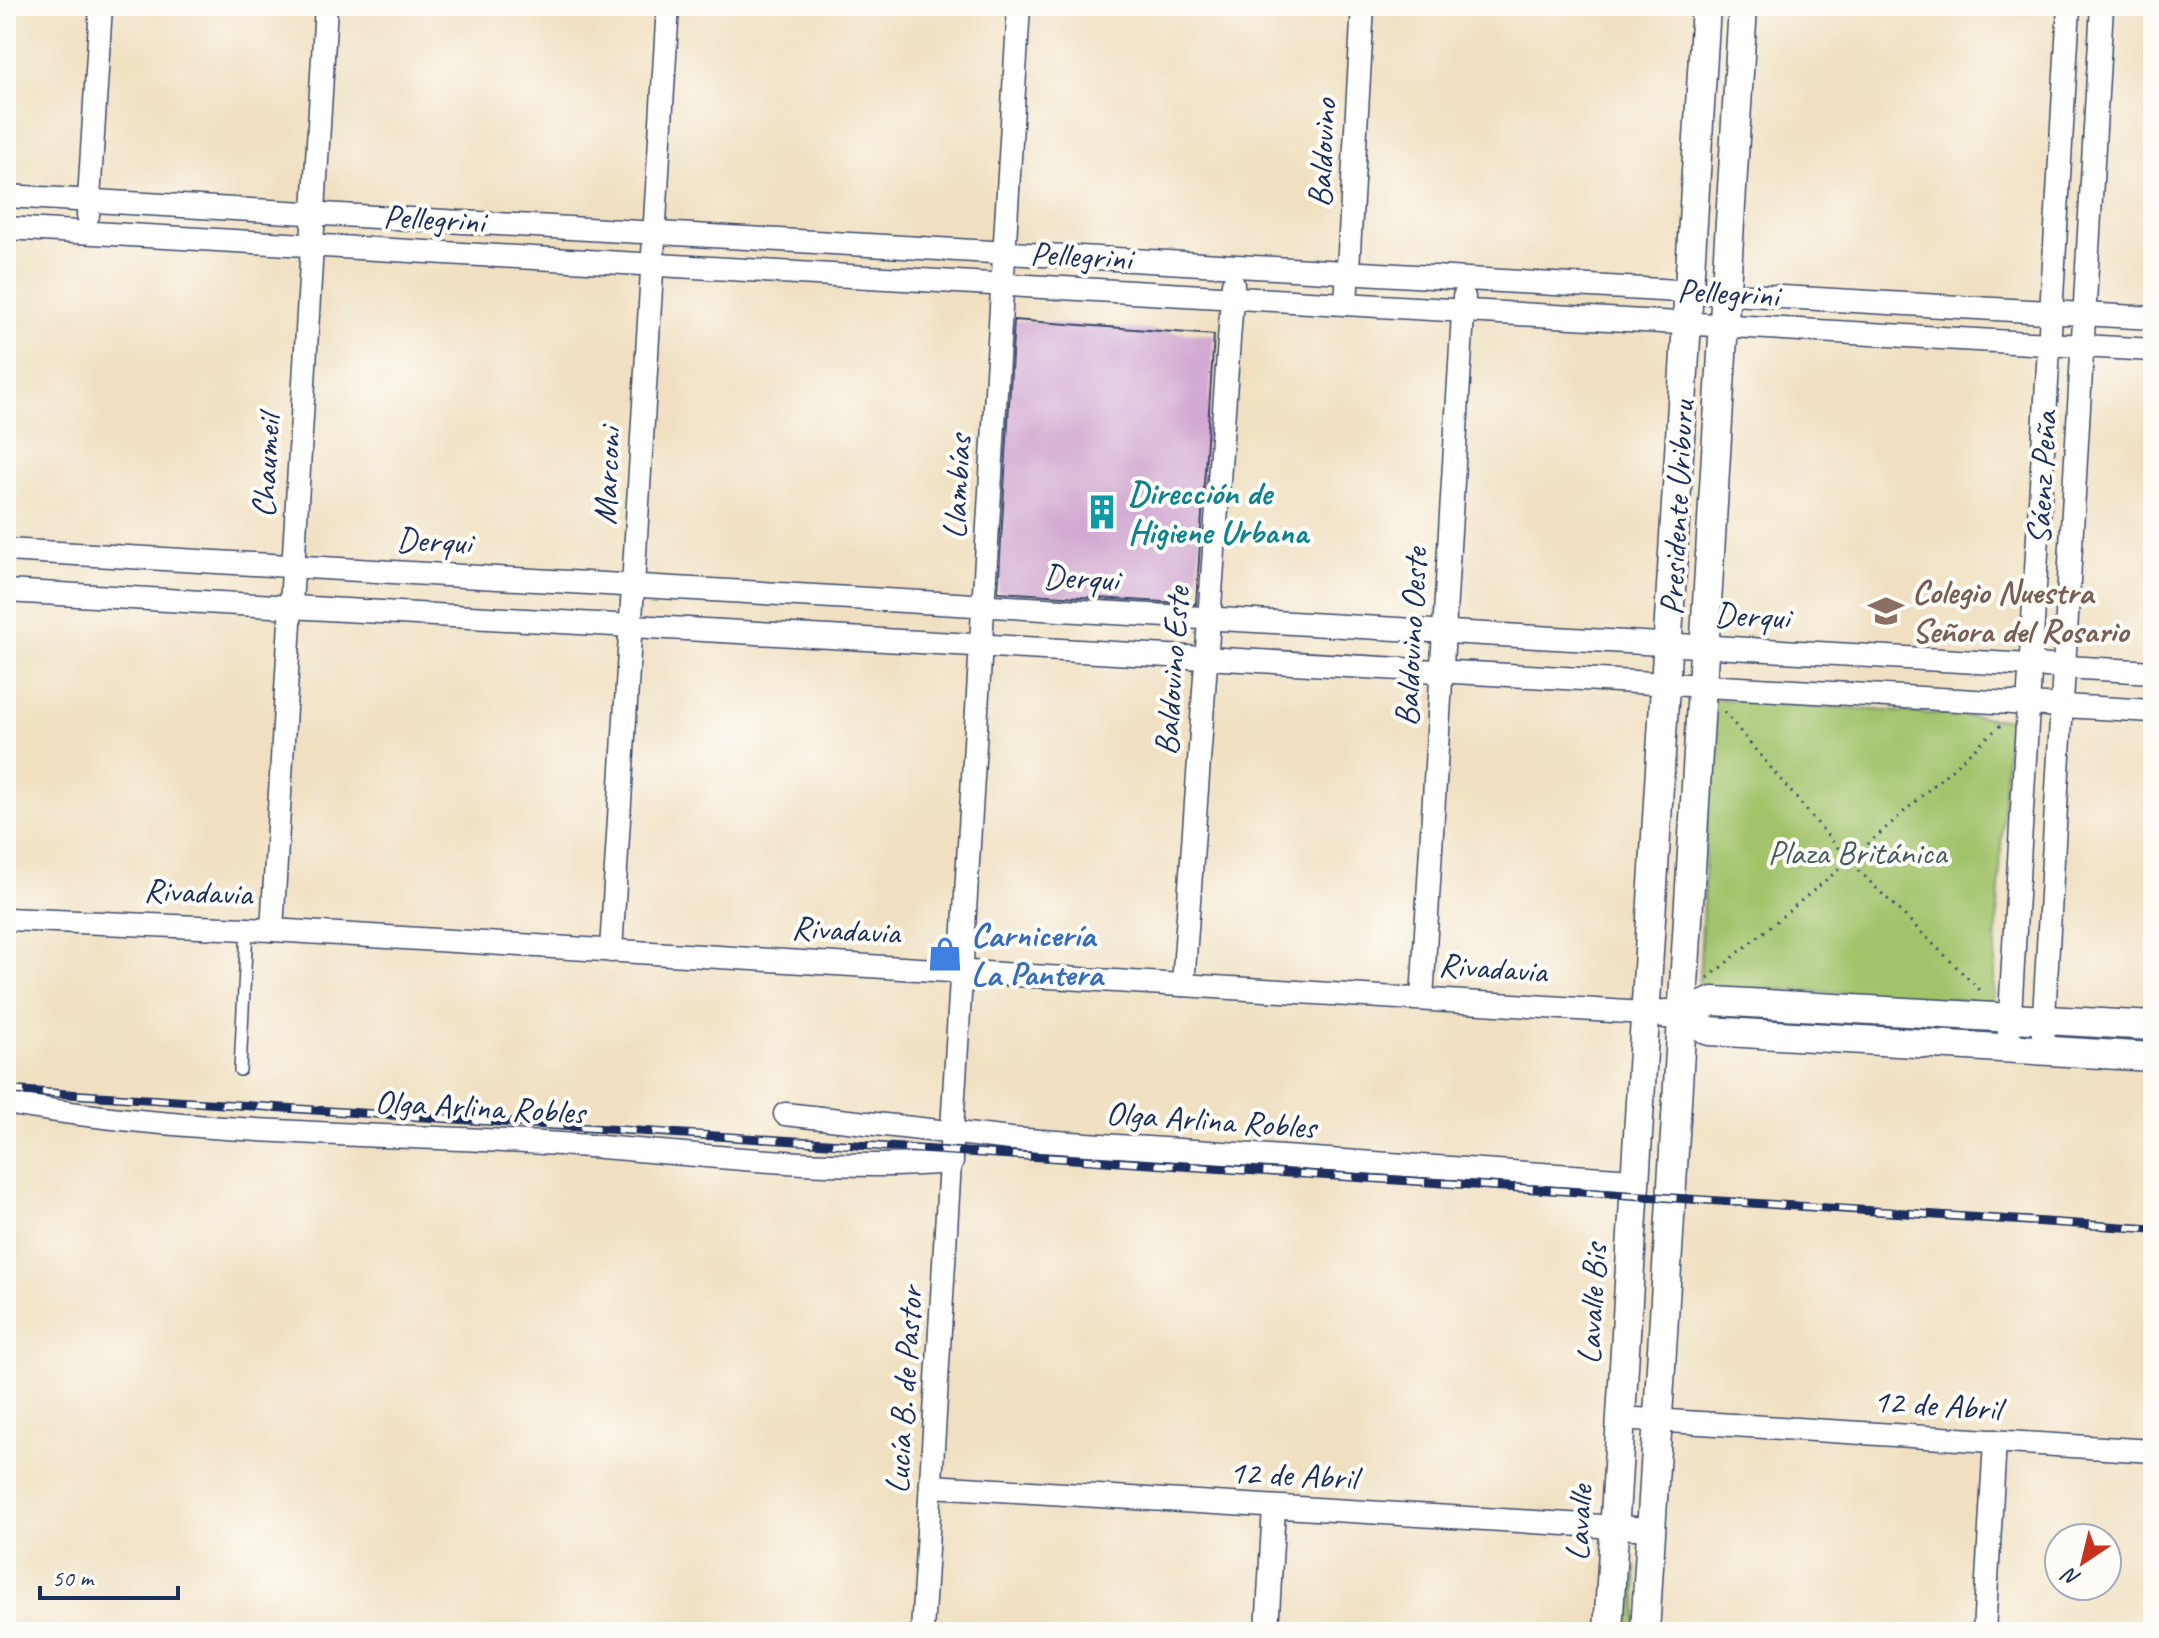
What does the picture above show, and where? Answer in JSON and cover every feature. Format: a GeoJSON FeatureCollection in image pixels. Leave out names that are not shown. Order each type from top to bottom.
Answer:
{"type":"FeatureCollection","features":[{"type":"Feature","properties":{"kind":"street"},"geometry":{"type":"LineString","coordinates":[[87,232],[101,6]]}},
{"type":"Feature","properties":{"kind":"street","name":"Chaumeil"},"geometry":{"type":"LineString","coordinates":[[272,930],[326,6]]}},
{"type":"Feature","properties":{"kind":"street","name":"Marconi"},"geometry":{"type":"LineString","coordinates":[[611,951],[668,6]]}},
{"type":"Feature","properties":{"kind":"street","name":"Llambías"},"geometry":{"type":"LineString","coordinates":[[961,972],[1019,6]]}},
{"type":"Feature","properties":{"kind":"street","name":"Baldovino"},"geometry":{"type":"LineString","coordinates":[[1346,304],[1363,6]]}},
{"type":"Feature","properties":{"kind":"street","name":"Presidente Uriburu"},"geometry":{"type":"LineString","coordinates":[[1645,1013],[1706,6]]}},
{"type":"Feature","properties":{"kind":"street","name":"Presidente Uriburu"},"geometry":{"type":"LineString","coordinates":[[1657,1420],[1743,6]]}},
{"type":"Feature","properties":{"kind":"street","name":"Sáenz Peña"},"geometry":{"type":"LineString","coordinates":[[2008,1049],[2002,1010],[2031,665],[2069,6]]}},
{"type":"Feature","properties":{"kind":"street","name":"Sáenz Peña"},"geometry":{"type":"LineString","coordinates":[[2042,1051],[2102,6]]}},
{"type":"Feature","properties":{"kind":"street","name":"Pellegrini"},"geometry":{"type":"LineString","coordinates":[[6,196],[2153,318]]}},
{"type":"Feature","properties":{"kind":"street","name":"Pellegrini"},"geometry":{"type":"LineString","coordinates":[[6,228],[2153,350]]}},
{"type":"Feature","properties":{"kind":"street","name":"Baldovino Este"},"geometry":{"type":"LineString","coordinates":[[1183,985],[1234,266]]}},
{"type":"Feature","properties":{"kind":"street","name":"Baldovino Oeste"},"geometry":{"type":"LineString","coordinates":[[1422,999],[1465,279]]}},
{"type":"Feature","properties":{"kind":"street","name":"Derqui"},"geometry":{"type":"LineString","coordinates":[[6,550],[2153,672]]}},
{"type":"Feature","properties":{"kind":"street"},"geometry":{"type":"LineString","coordinates":[[6,591],[2153,711]]}},
{"type":"Feature","properties":{"kind":"street","name":"Rivadavia"},"geometry":{"type":"LineString","coordinates":[[6,919],[272,930],[1682,1015],[1713,1001],[2002,1010],[2044,1020],[2153,1026]]}},
{"type":"Feature","properties":{"kind":"street","name":"Lucía B. de Pastor"},"geometry":{"type":"LineString","coordinates":[[922,1632],[961,972]]}},
{"type":"Feature","properties":{"kind":"street","name":"Lavalle Bis"},"geometry":{"type":"LineString","coordinates":[[1620,1418],[1645,1013]]}},
{"type":"Feature","properties":{"kind":"street","name":"Rivadavia"},"geometry":{"type":"LineString","coordinates":[[1682,1015],[1709,1031],[2153,1057]]}},
{"type":"Feature","properties":{"kind":"street","name":"Olga Arlina Robles"},"geometry":{"type":"LineString","coordinates":[[6,1103],[128,1122],[561,1144],[890,1168],[952,1149]]}},
{"type":"Feature","properties":{"kind":"street","name":"Olga Arlina Robles"},"geometry":{"type":"LineString","coordinates":[[785,1114],[952,1149],[1609,1175],[1633,1186]]}},
{"type":"Feature","properties":{"kind":"street","name":"12 de Abril"},"geometry":{"type":"LineString","coordinates":[[1620,1418],[2153,1451]]}},
{"type":"Feature","properties":{"kind":"street","name":"Lavalle"},"geometry":{"type":"LineString","coordinates":[[1608,1632],[1620,1418]]}},
{"type":"Feature","properties":{"kind":"street"},"geometry":{"type":"LineString","coordinates":[[1645,1632],[1657,1420]]}},
{"type":"Feature","properties":{"kind":"street"},"geometry":{"type":"LineString","coordinates":[[1984,1632],[1995,1441]]}},
{"type":"Feature","properties":{"kind":"street","name":"12 de Abril"},"geometry":{"type":"LineString","coordinates":[[931,1486],[1651,1529]]}},
{"type":"Feature","properties":{"kind":"street"},"geometry":{"type":"LineString","coordinates":[[1267,1632],[1274,1507]]}},
{"type":"Feature","properties":{"kind":"lane"},"geometry":{"type":"LineString","coordinates":[[240,1070],[247,929]]}},
{"type":"Feature","properties":{"kind":"path"},"geometry":{"type":"LineString","coordinates":[[1722,710],[1849,861],[2002,1010]]}},
{"type":"Feature","properties":{"kind":"path"},"geometry":{"type":"LineString","coordinates":[[1699,985],[1849,861],[2008,719]]}},
{"type":"Feature","properties":{"kind":"green space","name":"Plaza Británica"},"geometry":{"type":"Polygon","coordinates":[[[1713,699],[2008,719],[1993,1002],[1699,985],[1713,699]]]}},
{"type":"Feature","properties":{"kind":"green space"},"geometry":{"type":"Polygon","coordinates":[[[1625,1566],[1636,1566],[1638,1632],[1616,1632],[1625,1566]]]}},
{"type":"Feature","properties":{"kind":"building","name":"Dirección de Higiene Urbana"},"geometry":{"type":"Polygon","coordinates":[[[1014,320],[1214,335],[1196,604],[998,592],[1014,320]]]}},
{"type":"Feature","properties":{"kind":"railway"},"geometry":{"type":"LineString","coordinates":[[6,1090],[2153,1229]]}},
{"type":"Feature","properties":{"kind":"place","name":"Dirección de Higiene Urbana"},"geometry":{"type":"Point","coordinates":[1102,512]}},
{"type":"Feature","properties":{"kind":"place","name":"Colegio Nuestra Señora del Rosario"},"geometry":{"type":"Point","coordinates":[1886,611]}},
{"type":"Feature","properties":{"kind":"place","name":"Carnicería La Pantera"},"geometry":{"type":"Point","coordinates":[945,954]}}]}
